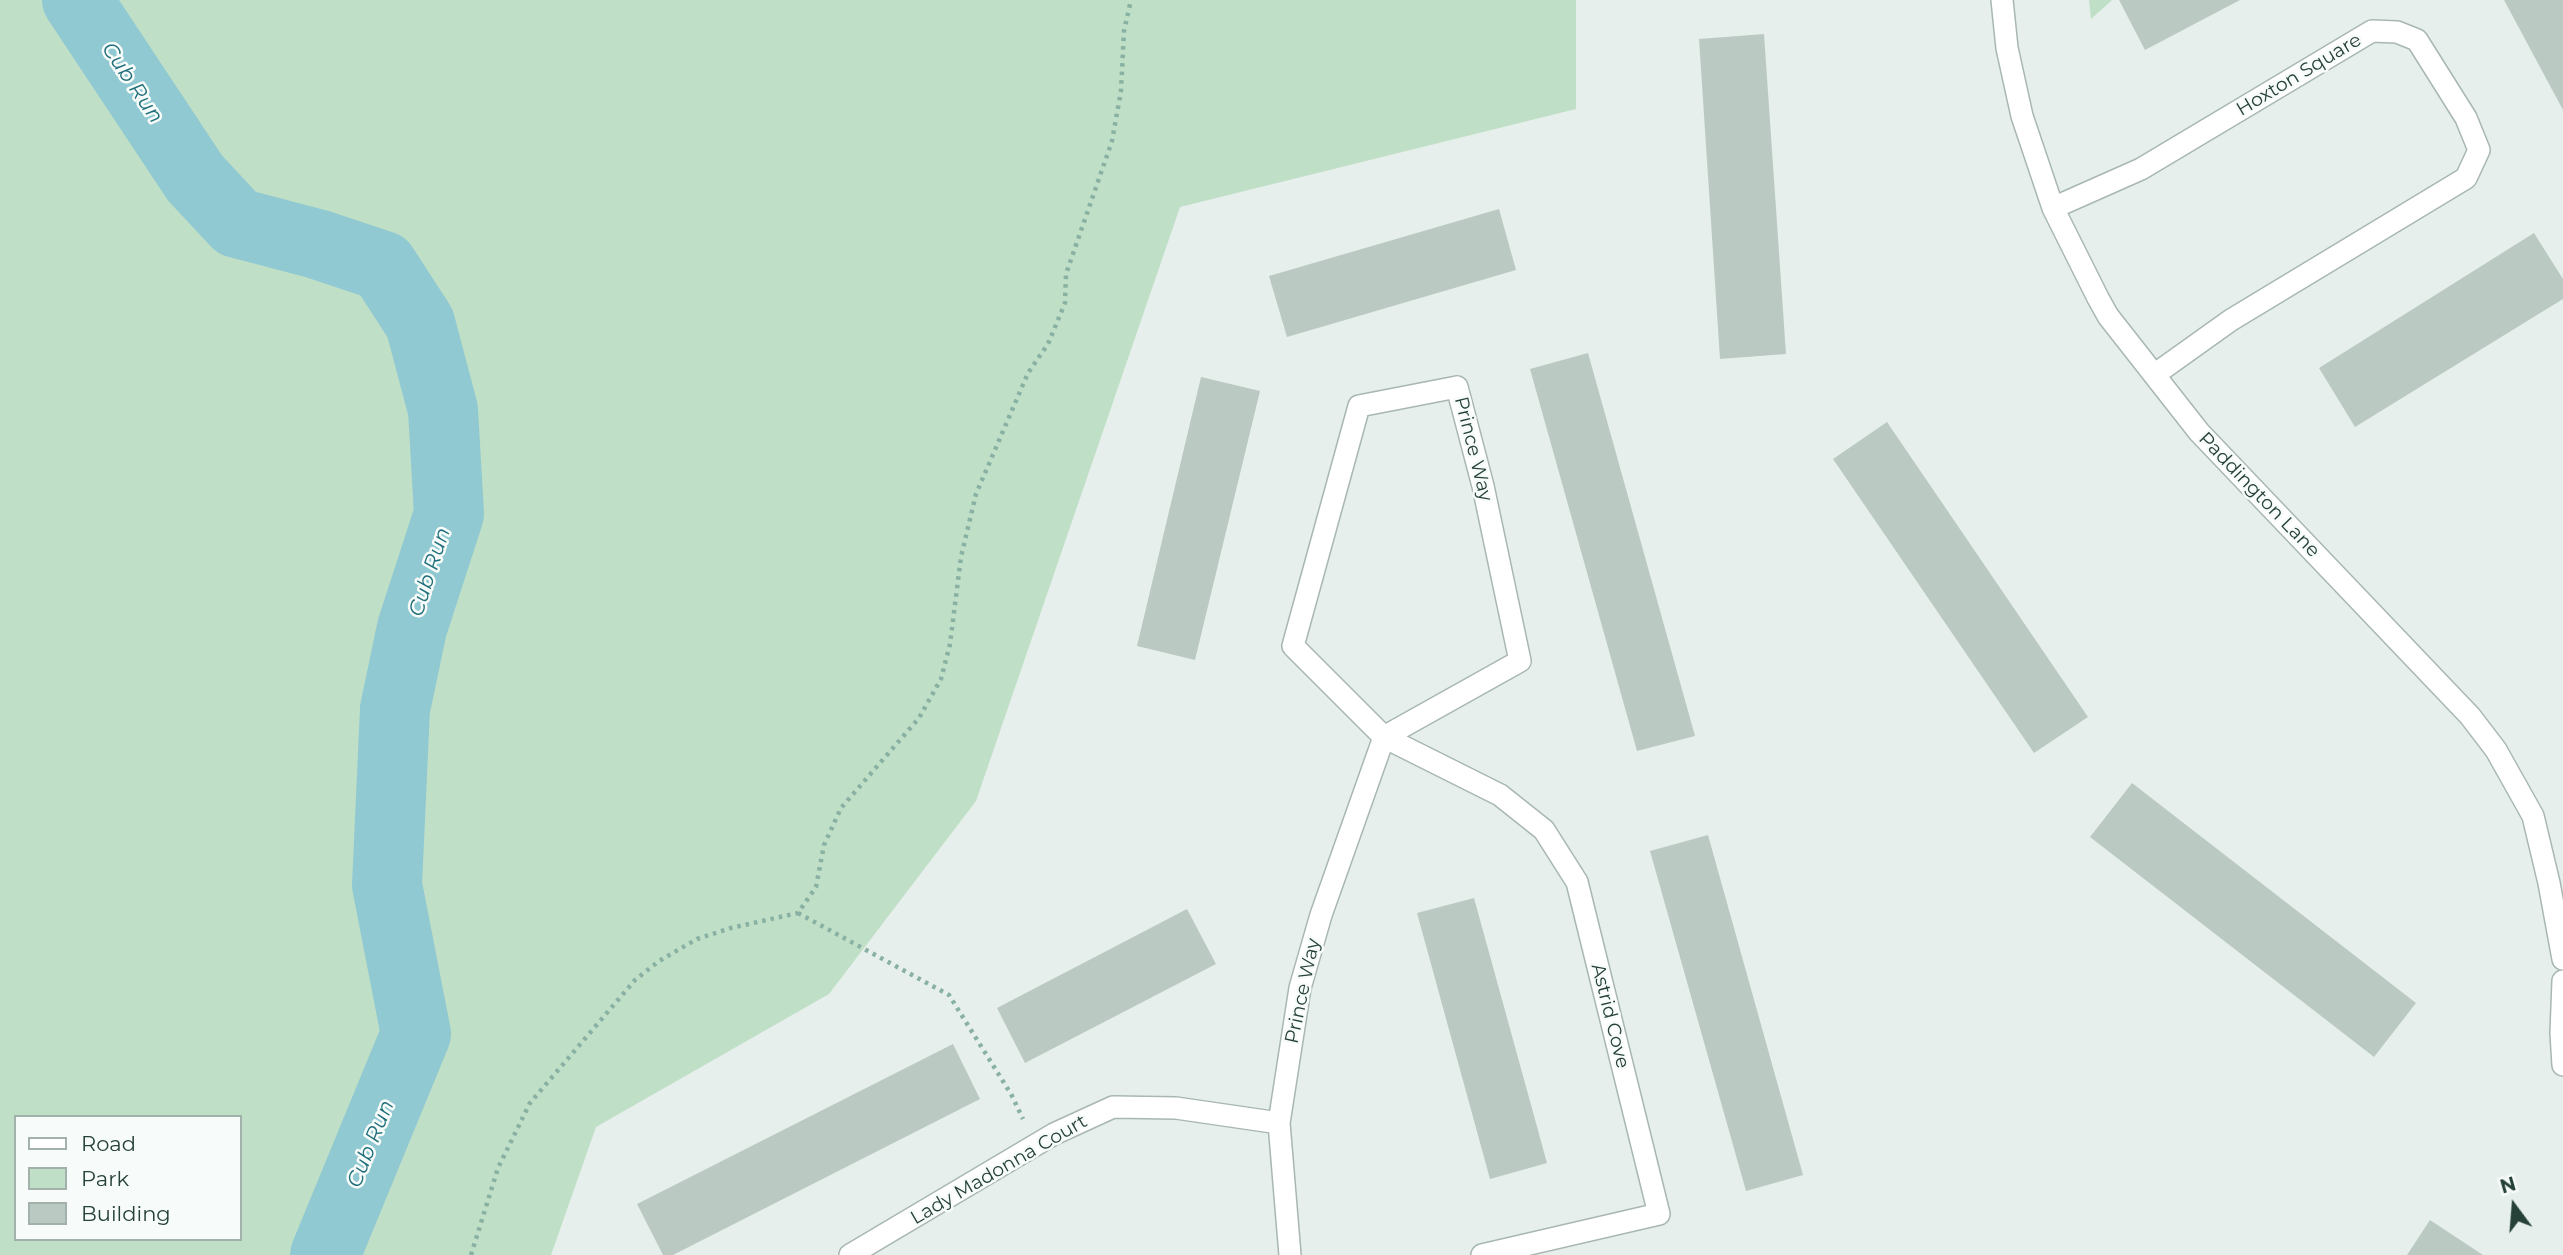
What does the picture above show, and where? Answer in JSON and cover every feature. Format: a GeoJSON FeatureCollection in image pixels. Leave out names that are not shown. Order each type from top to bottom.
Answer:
{"type":"FeatureCollection","features":[{"type":"Feature","properties":{"kind":"street","name":"Paddington Lane"},"geometry":{"type":"LineString","coordinates":[[2002,0],[2007,48],[2022,116],[2053,208],[2076,258],[2108,316],[2199,432],[2470,716],[2496,750],[2533,816],[2556,881],[2563,959]]}},
{"type":"Feature","properties":{"kind":"street","name":"Hoxton Square"},"geometry":{"type":"LineString","coordinates":[[2053,208],[2141,169],[2372,32],[2397,32],[2417,40],[2466,118],[2479,150],[2466,178],[2231,320],[2154,375]]}},
{"type":"Feature","properties":{"kind":"street","name":"Prince Way"},"geometry":{"type":"LineString","coordinates":[[1290,1255],[1279,1123],[1304,976],[1321,915],[1384,737],[1520,661],[1483,486],[1457,387],[1359,406],[1293,646],[1384,737]]}},
{"type":"Feature","properties":{"kind":"street","name":"Astrid Cove"},"geometry":{"type":"LineString","coordinates":[[1384,737],[1500,795],[1544,830],[1577,882],[1659,1214],[1482,1255]]}},
{"type":"Feature","properties":{"kind":"street"},"geometry":{"type":"LineString","coordinates":[[2563,981],[2563,1065]]}},
{"type":"Feature","properties":{"kind":"street","name":"Lady Madonna Court"},"geometry":{"type":"LineString","coordinates":[[850,1255],[1035,1145],[1113,1107],[1176,1108],[1279,1123]]}},
{"type":"Feature","properties":{"kind":"path"},"geometry":{"type":"LineString","coordinates":[[798,913],[817,887],[824,845],[841,808],[919,718],[941,678],[950,645],[961,556],[976,494],[1028,373],[1048,344],[1065,303],[1066,274],[1112,141],[1121,91],[1124,31],[1132,0]]}},
{"type":"Feature","properties":{"kind":"path"},"geometry":{"type":"LineString","coordinates":[[471,1255],[498,1168],[530,1103],[635,980],[659,961],[697,939],[731,928],[798,913],[950,995],[1011,1094],[1035,1145]]}},
{"type":"Feature","properties":{"kind":"green space"},"geometry":{"type":"Polygon","coordinates":[[[0,0],[1576,0],[1576,109],[1180,207],[976,801],[829,994],[596,1127],[551,1255],[0,1255],[0,0]]]}},
{"type":"Feature","properties":{"kind":"green space"},"geometry":{"type":"Polygon","coordinates":[[[2089,0],[2112,0],[2091,19],[2089,0]]]}},
{"type":"Feature","properties":{"kind":"building"},"geometry":{"type":"Polygon","coordinates":[[[2119,0],[2240,0],[2145,50],[2119,0]]]}},
{"type":"Feature","properties":{"kind":"building"},"geometry":{"type":"Polygon","coordinates":[[[2504,0],[2563,0],[2563,110],[2504,0]]]}},
{"type":"Feature","properties":{"kind":"building"},"geometry":{"type":"Polygon","coordinates":[[[1764,34],[1786,354],[1720,359],[1699,39],[1764,34]]]}},
{"type":"Feature","properties":{"kind":"building"},"geometry":{"type":"Polygon","coordinates":[[[1499,209],[1516,270],[1287,337],[1269,276],[1499,209]]]}},
{"type":"Feature","properties":{"kind":"building"},"geometry":{"type":"Polygon","coordinates":[[[2534,233],[2563,279],[2563,299],[2355,427],[2319,368],[2534,233]]]}},
{"type":"Feature","properties":{"kind":"building"},"geometry":{"type":"Polygon","coordinates":[[[1588,353],[1695,736],[1637,751],[1530,369],[1588,353]]]}},
{"type":"Feature","properties":{"kind":"building"},"geometry":{"type":"Polygon","coordinates":[[[1201,377],[1260,391],[1195,660],[1137,646],[1201,377]]]}},
{"type":"Feature","properties":{"kind":"building"},"geometry":{"type":"Polygon","coordinates":[[[1887,422],[2088,717],[2034,753],[1833,459],[1887,422]]]}},
{"type":"Feature","properties":{"kind":"building"},"geometry":{"type":"Polygon","coordinates":[[[2132,783],[2416,1003],[2374,1057],[2090,837],[2132,783]]]}},
{"type":"Feature","properties":{"kind":"building"},"geometry":{"type":"Polygon","coordinates":[[[1708,835],[1803,1175],[1746,1191],[1650,851],[1708,835]]]}},
{"type":"Feature","properties":{"kind":"building"},"geometry":{"type":"Polygon","coordinates":[[[1474,898],[1547,1163],[1490,1179],[1417,913],[1474,898]]]}},
{"type":"Feature","properties":{"kind":"building"},"geometry":{"type":"Polygon","coordinates":[[[1187,909],[1216,964],[1025,1063],[997,1008],[1187,909]]]}},
{"type":"Feature","properties":{"kind":"building"},"geometry":{"type":"Polygon","coordinates":[[[953,1044],[980,1099],[673,1255],[663,1255],[637,1204],[953,1044]]]}},
{"type":"Feature","properties":{"kind":"building"},"geometry":{"type":"Polygon","coordinates":[[[2430,1220],[2483,1255],[2407,1255],[2430,1220]]]}},
{"type":"Feature","properties":{"kind":"waterway","name":"Cub Run"},"geometry":{"type":"LineString","coordinates":[[77,0],[195,178],[237,223],[317,244],[383,266],[420,323],[443,410],[449,514],[412,628],[395,709],[387,885],[416,1034],[325,1255]]}}]}
